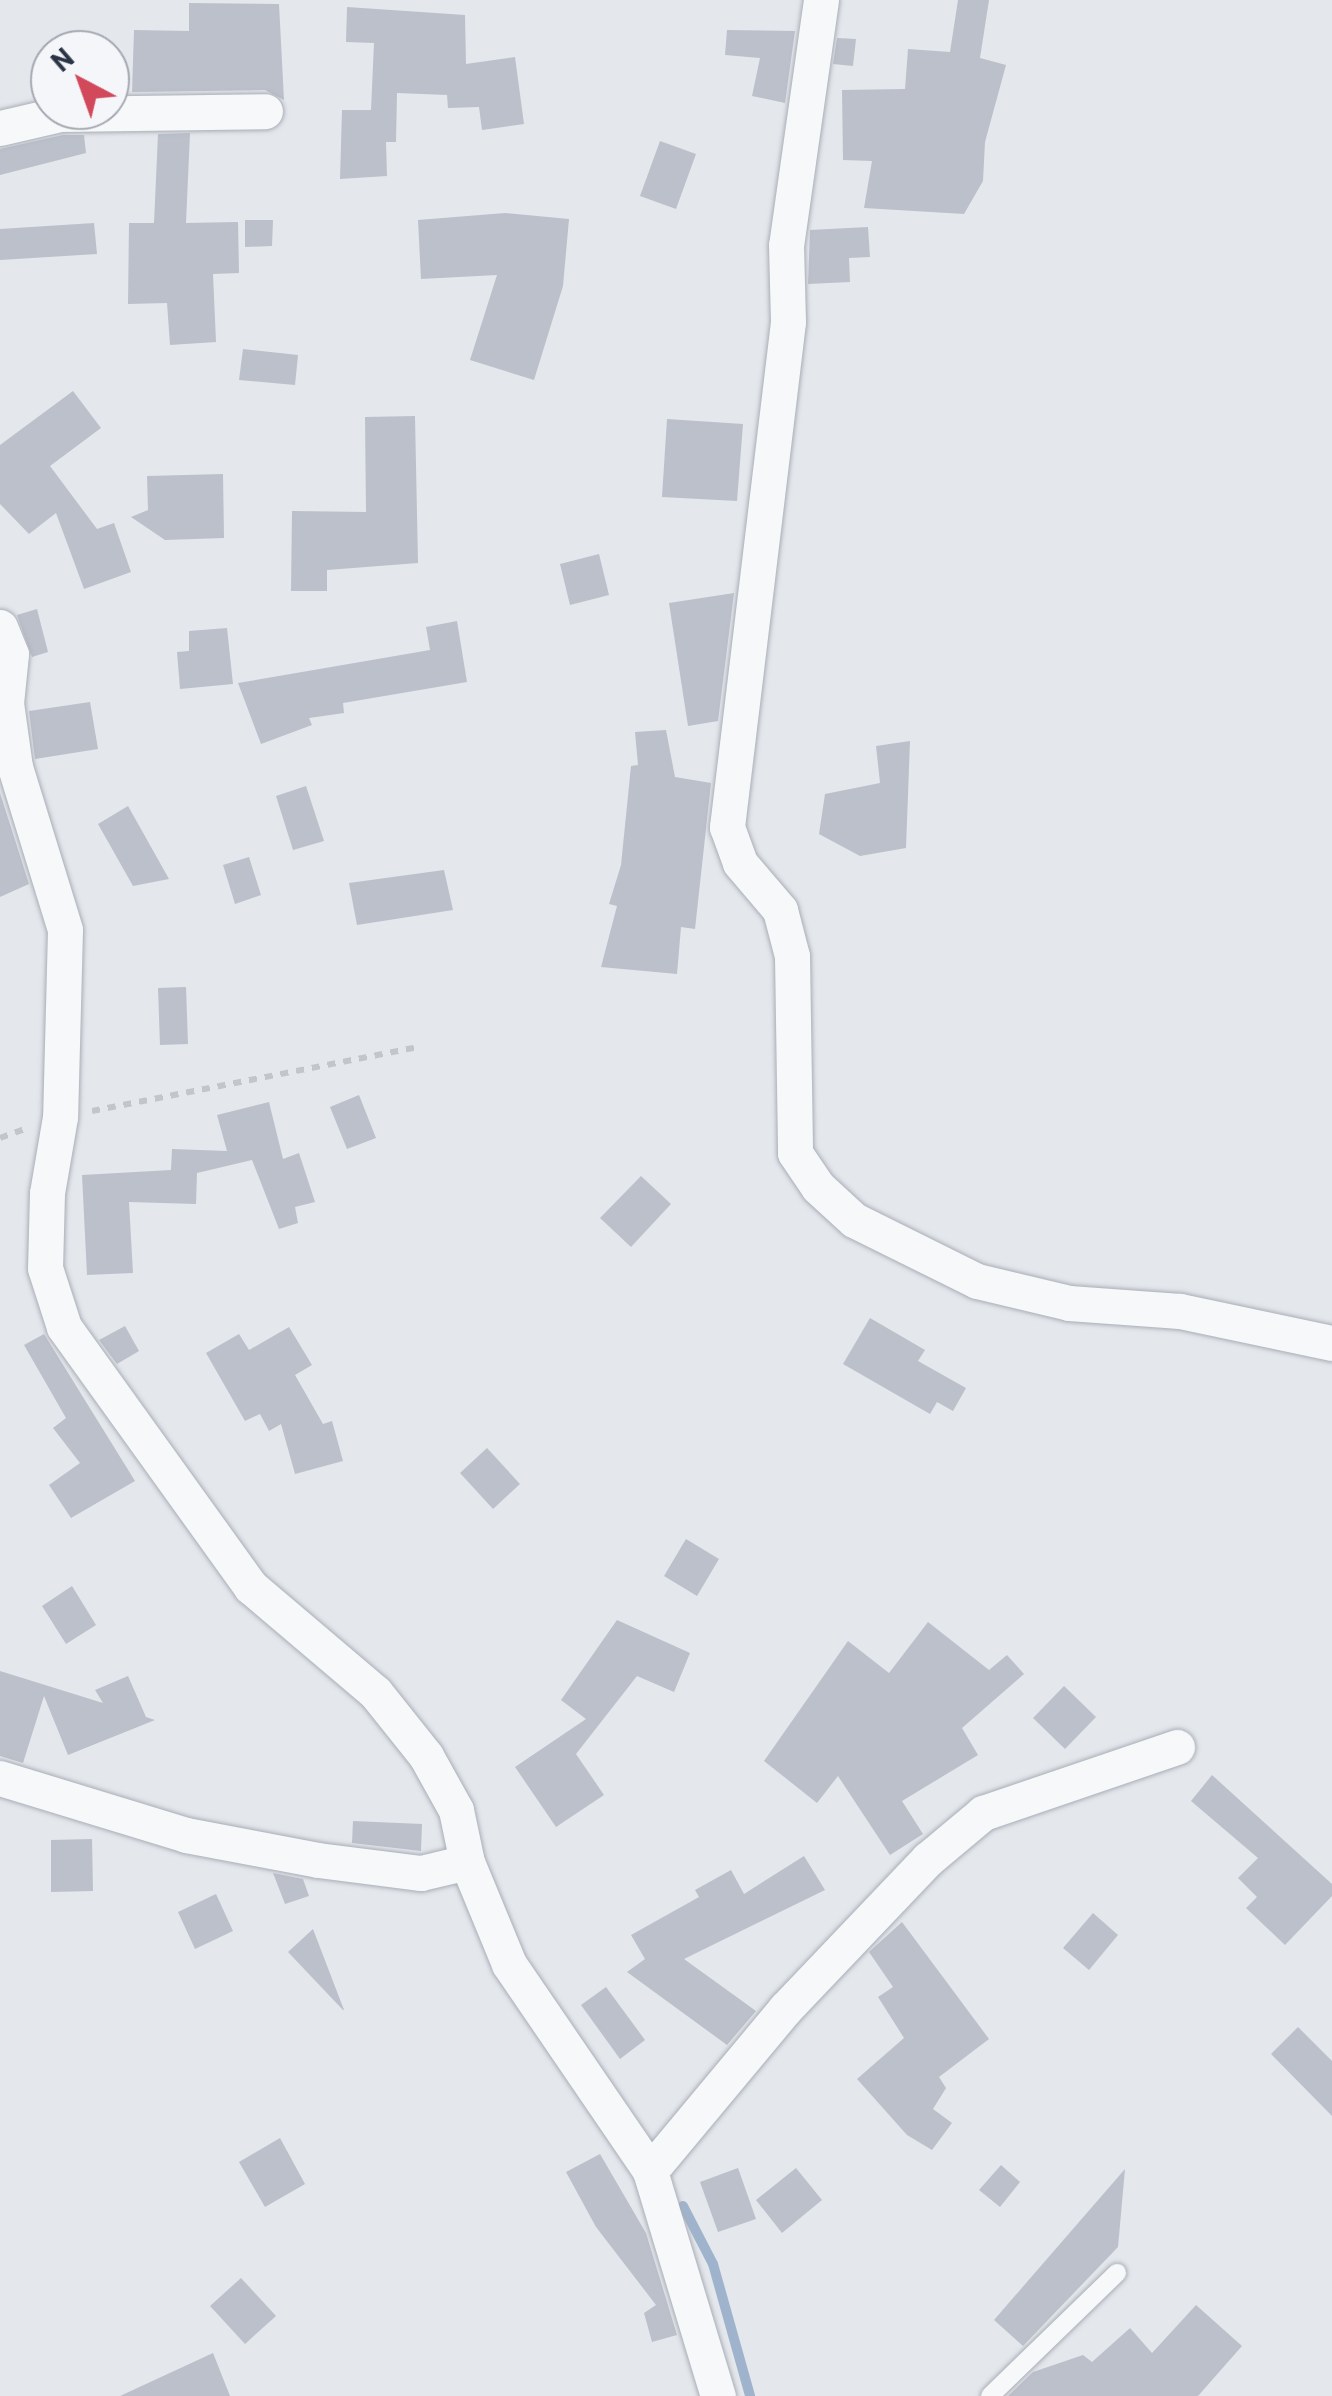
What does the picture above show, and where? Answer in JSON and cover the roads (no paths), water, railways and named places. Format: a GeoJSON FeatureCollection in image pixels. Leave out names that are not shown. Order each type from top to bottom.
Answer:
{"type":"FeatureCollection","features":[{"type":"Feature","properties":{"kind":"street"},"geometry":{"type":"LineString","coordinates":[[821,0],[786,245],[788,322],[727,827],[740,863],[780,910],[792,956],[795,1153],[818,1187],[854,1220],[977,1281],[1069,1303],[1180,1311],[1332,1343]]}},
{"type":"Feature","properties":{"kind":"street"},"geometry":{"type":"LineString","coordinates":[[0,128],[60,114],[265,112]]}},
{"type":"Feature","properties":{"kind":"street"},"geometry":{"type":"LineString","coordinates":[[0,627],[11,654],[6,703],[15,767],[64,930],[60,1117],[46,1193],[46,1268],[64,1327],[252,1587],[375,1692],[426,1756],[456,1810],[467,1862],[509,1964],[650,2171],[718,2396]]}},
{"type":"Feature","properties":{"kind":"street"},"geometry":{"type":"LineString","coordinates":[[650,2171],[798,1994],[928,1858],[983,1814],[1177,1746]]}},
{"type":"Feature","properties":{"kind":"street"},"geometry":{"type":"LineString","coordinates":[[0,1778],[186,1836],[318,1860],[422,1874],[467,1862]]}},
{"type":"Feature","properties":{"kind":"lane"},"geometry":{"type":"LineString","coordinates":[[990,2396],[1116,2274]]}},
{"type":"Feature","properties":{"kind":"waterway"},"geometry":{"type":"LineString","coordinates":[[683,2206],[713,2264],[750,2396]]}}]}
